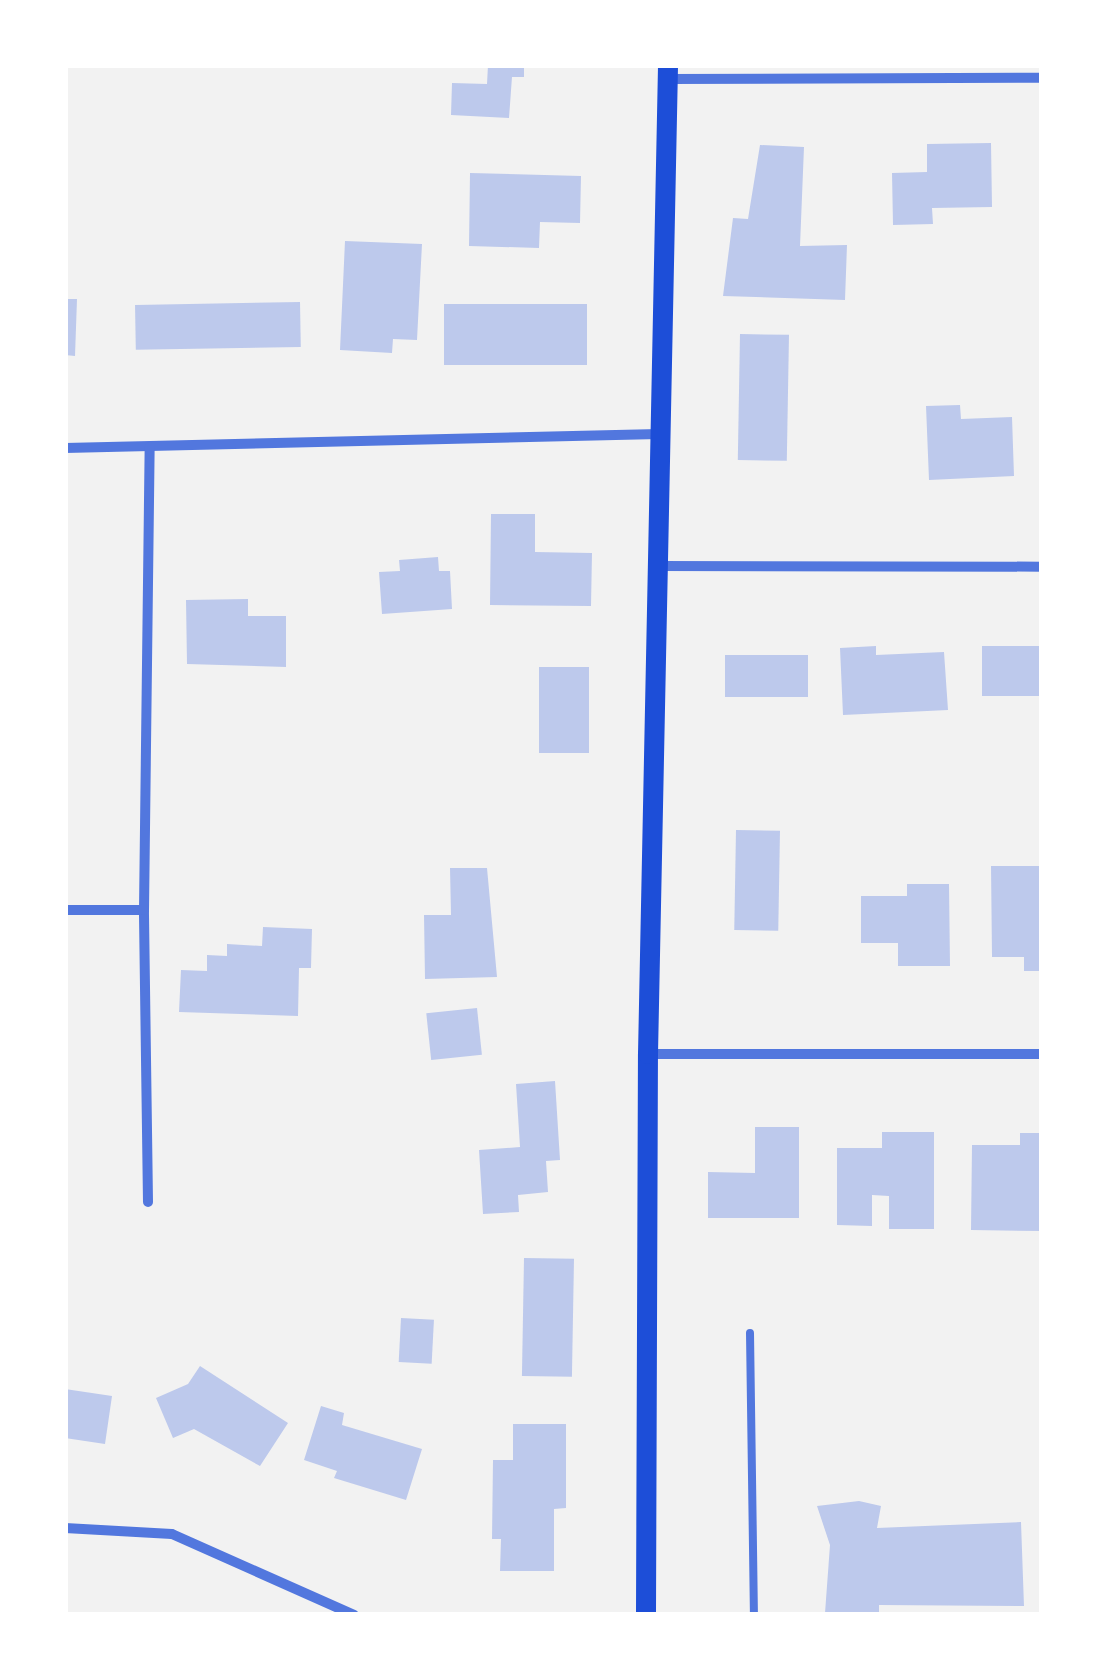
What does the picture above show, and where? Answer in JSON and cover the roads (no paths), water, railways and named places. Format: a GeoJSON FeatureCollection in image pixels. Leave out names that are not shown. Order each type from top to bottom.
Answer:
{"type":"FeatureCollection","features":[{"type":"Feature","properties":{"kind":"main road"},"geometry":{"type":"LineString","coordinates":[[646,1615],[648,1054],[668,72]]}},
{"type":"Feature","properties":{"kind":"street"},"geometry":{"type":"LineString","coordinates":[[668,72],[1042,78]]}},
{"type":"Feature","properties":{"kind":"street"},"geometry":{"type":"LineString","coordinates":[[65,448],[659,434]]}},
{"type":"Feature","properties":{"kind":"street"},"geometry":{"type":"LineString","coordinates":[[148,1202],[144,910],[150,447]]}},
{"type":"Feature","properties":{"kind":"street"},"geometry":{"type":"LineString","coordinates":[[658,566],[1042,567]]}},
{"type":"Feature","properties":{"kind":"street"},"geometry":{"type":"LineString","coordinates":[[65,910],[144,910]]}},
{"type":"Feature","properties":{"kind":"street"},"geometry":{"type":"LineString","coordinates":[[648,1054],[1042,1054]]}},
{"type":"Feature","properties":{"kind":"street"},"geometry":{"type":"LineString","coordinates":[[65,1528],[172,1534],[354,1615]]}},
{"type":"Feature","properties":{"kind":"lane"},"geometry":{"type":"LineString","coordinates":[[750,1333],[754,1615]]}}]}
